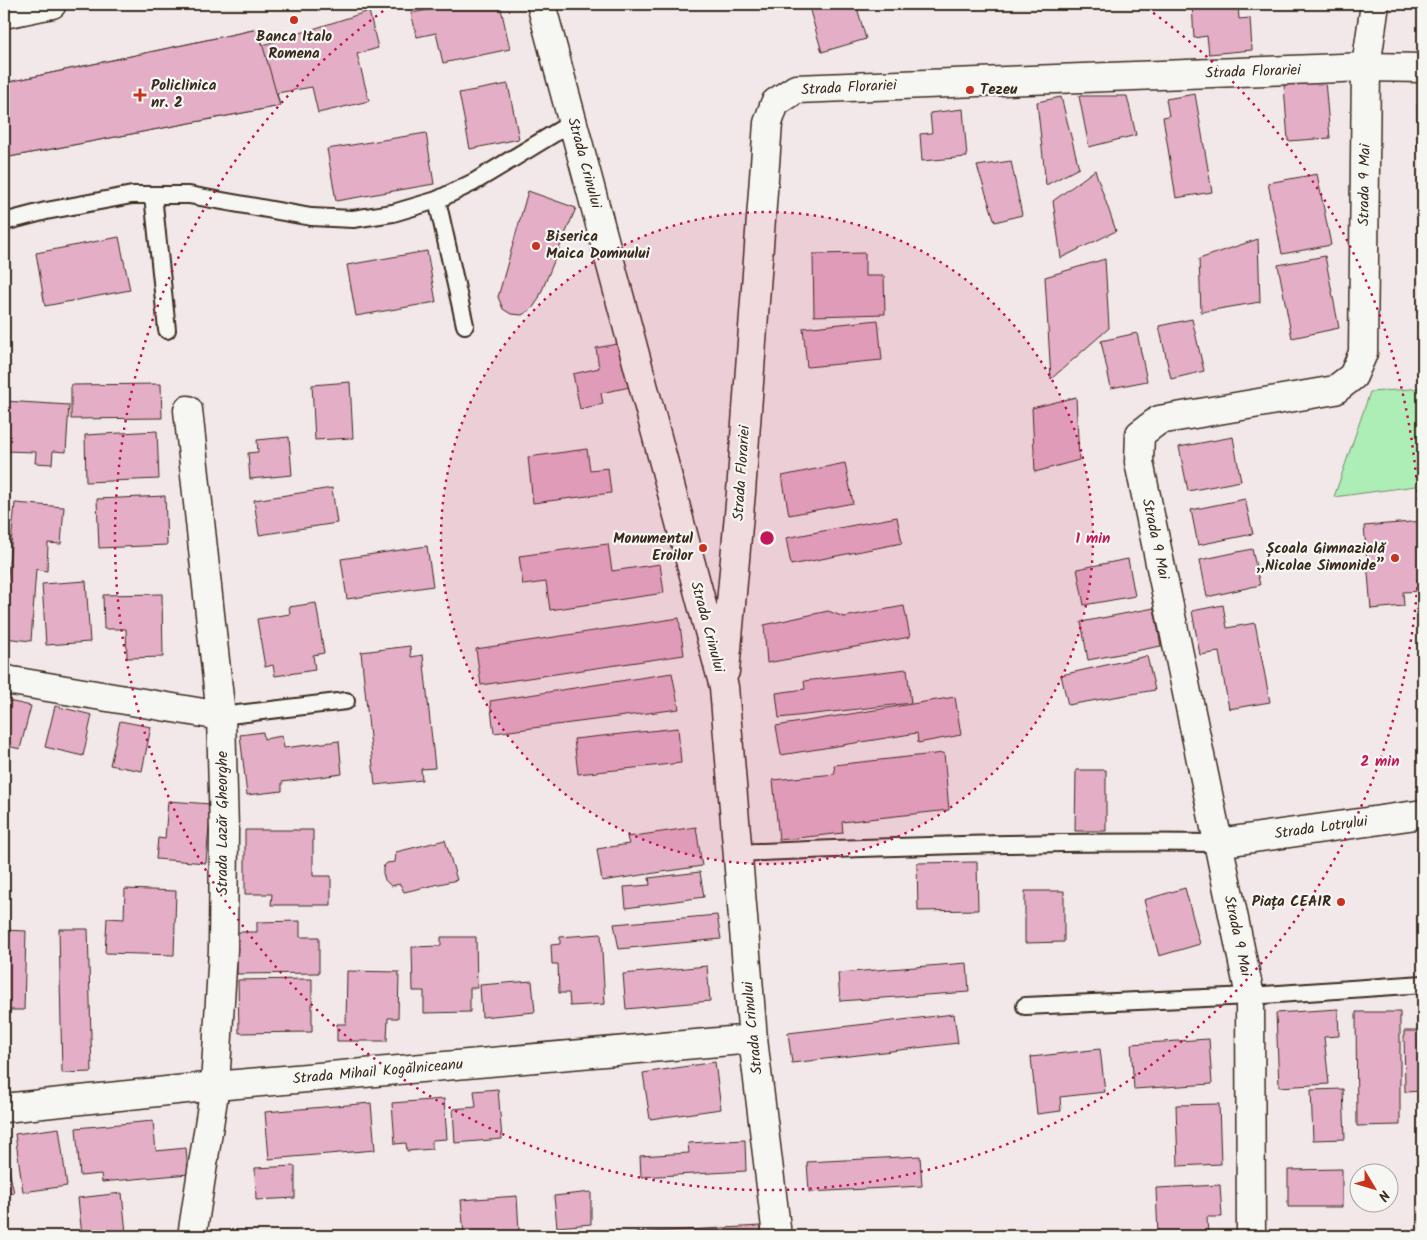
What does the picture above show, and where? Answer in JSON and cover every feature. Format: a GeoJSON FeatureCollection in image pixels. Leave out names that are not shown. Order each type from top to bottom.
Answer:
{"type":"FeatureCollection","features":[{"type":"Feature","properties":{"kind":"street"},"geometry":{"type":"LineString","coordinates":[[4,14],[52,4]]}},
{"type":"Feature","properties":{"kind":"street","name":"Strada Crinului"},"geometry":{"type":"LineString","coordinates":[[541,4],[724,687],[753,1039],[777,1236]]}},
{"type":"Feature","properties":{"kind":"street","name":"Strada 9 Mai"},"geometry":{"type":"LineString","coordinates":[[1251,1236],[1250,996],[1139,462],[1140,434],[1160,420],[1335,390],[1353,376],[1363,353],[1366,67],[1375,4]]}},
{"type":"Feature","properties":{"kind":"street","name":"Strada Florariei"},"geometry":{"type":"LineString","coordinates":[[724,687],[741,492],[768,123],[776,103],[796,89],[1366,67],[1423,68]]}},
{"type":"Feature","properties":{"kind":"street","name":"Strada Lazăr Gheorghe"},"geometry":{"type":"LineString","coordinates":[[188,410],[221,716],[224,830],[223,932],[215,1086],[192,1236]]}},
{"type":"Feature","properties":{"kind":"street"},"geometry":{"type":"LineString","coordinates":[[4,678],[6,680],[221,716]]}},
{"type":"Feature","properties":{"kind":"street","name":"Strada Lotrului"},"geometry":{"type":"LineString","coordinates":[[1218,843],[1423,814]]}},
{"type":"Feature","properties":{"kind":"street","name":"Strada Mihail Kogălniceanu"},"geometry":{"type":"LineString","coordinates":[[4,1108],[215,1086],[753,1039]]}},
{"type":"Feature","properties":{"kind":"lane"},"geometry":{"type":"LineString","coordinates":[[4,222],[65,207],[132,195],[189,195],[311,217],[353,219],[392,213],[437,200],[474,182],[573,122]]}},
{"type":"Feature","properties":{"kind":"lane"},"geometry":{"type":"LineString","coordinates":[[153,195],[167,330]]}},
{"type":"Feature","properties":{"kind":"lane"},"geometry":{"type":"LineString","coordinates":[[437,200],[465,325]]}},
{"type":"Feature","properties":{"kind":"lane"},"geometry":{"type":"LineString","coordinates":[[221,716],[346,701]]}},
{"type":"Feature","properties":{"kind":"lane"},"geometry":{"type":"LineString","coordinates":[[737,853],[905,846],[1095,842],[1218,843]]}},
{"type":"Feature","properties":{"kind":"lane"},"geometry":{"type":"LineString","coordinates":[[1025,1006],[1250,996],[1423,984]]}},
{"type":"Feature","properties":{"kind":"green space"},"geometry":{"type":"Polygon","coordinates":[[[1423,388],[1423,485],[1334,497],[1370,392],[1423,388]]]}},
{"type":"Feature","properties":{"kind":"building"},"geometry":{"type":"Polygon","coordinates":[[[426,4],[500,4],[510,49],[443,63],[436,33],[417,37],[411,13],[428,10],[426,4]]]}},
{"type":"Feature","properties":{"kind":"building"},"geometry":{"type":"Polygon","coordinates":[[[808,4],[856,4],[866,39],[822,52],[808,4]]]}},
{"type":"Feature","properties":{"kind":"building"},"geometry":{"type":"Polygon","coordinates":[[[1075,4],[1106,4],[1075,9],[1075,4]]]}},
{"type":"Feature","properties":{"kind":"building"},"geometry":{"type":"Polygon","coordinates":[[[1192,4],[1238,4],[1239,19],[1250,18],[1252,50],[1209,54],[1207,36],[1194,38],[1192,4]]]}},
{"type":"Feature","properties":{"kind":"building","name":"Policlinica nr. 2"},"geometry":{"type":"Polygon","coordinates":[[[369,11],[378,48],[357,54],[369,101],[318,113],[312,87],[277,93],[280,106],[4,158],[4,83],[258,29],[263,45],[369,11]]]}},
{"type":"Feature","properties":{"kind":"building","name":"Policlinica nr. 2"},"geometry":{"type":"Polygon","coordinates":[[[258,29],[280,106],[4,158],[4,83],[258,29]]]}},
{"type":"Feature","properties":{"kind":"building"},"geometry":{"type":"Polygon","coordinates":[[[1325,81],[1330,138],[1288,141],[1284,85],[1325,81]]]}},
{"type":"Feature","properties":{"kind":"building"},"geometry":{"type":"Polygon","coordinates":[[[508,84],[519,139],[470,149],[459,93],[508,84]]]}},
{"type":"Feature","properties":{"kind":"building"},"geometry":{"type":"Polygon","coordinates":[[[1195,94],[1212,192],[1176,198],[1163,117],[1169,116],[1166,99],[1195,94]]]}},
{"type":"Feature","properties":{"kind":"building"},"geometry":{"type":"Polygon","coordinates":[[[1079,96],[1127,96],[1136,135],[1089,147],[1079,96]]]}},
{"type":"Feature","properties":{"kind":"building"},"geometry":{"type":"Polygon","coordinates":[[[1061,97],[1079,168],[1046,185],[1037,102],[1061,97]]]}},
{"type":"Feature","properties":{"kind":"building"},"geometry":{"type":"Polygon","coordinates":[[[1417,105],[1423,105],[1423,146],[1418,147],[1417,105]]]}},
{"type":"Feature","properties":{"kind":"building"},"geometry":{"type":"Polygon","coordinates":[[[963,109],[967,157],[922,161],[920,134],[932,133],[930,113],[963,109]]]}},
{"type":"Feature","properties":{"kind":"building"},"geometry":{"type":"Polygon","coordinates":[[[426,133],[434,184],[336,201],[327,149],[426,133]]]}},
{"type":"Feature","properties":{"kind":"building"},"geometry":{"type":"Polygon","coordinates":[[[1011,161],[1022,215],[995,222],[977,166],[1011,161]]]}},
{"type":"Feature","properties":{"kind":"building"},"geometry":{"type":"Polygon","coordinates":[[[1095,170],[1116,231],[1061,258],[1053,201],[1095,170]]]}},
{"type":"Feature","properties":{"kind":"building"},"geometry":{"type":"Polygon","coordinates":[[[1317,174],[1331,245],[1282,254],[1268,183],[1317,174]]]}},
{"type":"Feature","properties":{"kind":"building","name":"Biserica Maica Domnului"},"geometry":{"type":"Polygon","coordinates":[[[528,191],[576,208],[538,300],[532,309],[522,315],[511,314],[503,309],[498,297],[528,191]]]}},
{"type":"Feature","properties":{"kind":"building"},"geometry":{"type":"Polygon","coordinates":[[[1420,229],[1423,229],[1423,275],[1422,275],[1420,229]]]}},
{"type":"Feature","properties":{"kind":"building"},"geometry":{"type":"Polygon","coordinates":[[[119,237],[130,290],[45,306],[36,253],[119,237]]]}},
{"type":"Feature","properties":{"kind":"building"},"geometry":{"type":"Polygon","coordinates":[[[1258,239],[1260,302],[1201,312],[1199,259],[1258,239]]]}},
{"type":"Feature","properties":{"kind":"building"},"geometry":{"type":"Polygon","coordinates":[[[427,251],[436,302],[356,316],[347,265],[427,251]]]}},
{"type":"Feature","properties":{"kind":"building"},"geometry":{"type":"Polygon","coordinates":[[[865,253],[865,276],[884,276],[885,314],[814,316],[813,254],[865,253]]]}},
{"type":"Feature","properties":{"kind":"building"},"geometry":{"type":"Polygon","coordinates":[[[1325,256],[1339,328],[1292,338],[1278,265],[1325,256]]]}},
{"type":"Feature","properties":{"kind":"building"},"geometry":{"type":"Polygon","coordinates":[[[1105,259],[1109,328],[1051,379],[1045,277],[1105,259]]]}},
{"type":"Feature","properties":{"kind":"building"},"geometry":{"type":"Polygon","coordinates":[[[1192,319],[1204,371],[1171,379],[1159,326],[1192,319]]]}},
{"type":"Feature","properties":{"kind":"building"},"geometry":{"type":"Polygon","coordinates":[[[878,320],[882,360],[807,367],[803,328],[878,320]]]}},
{"type":"Feature","properties":{"kind":"building"},"geometry":{"type":"Polygon","coordinates":[[[1137,333],[1147,381],[1111,388],[1101,341],[1137,333]]]}},
{"type":"Feature","properties":{"kind":"building"},"geometry":{"type":"Polygon","coordinates":[[[622,343],[630,387],[601,393],[603,404],[580,409],[573,374],[599,368],[596,348],[622,343]]]}},
{"type":"Feature","properties":{"kind":"building"},"geometry":{"type":"Polygon","coordinates":[[[350,382],[353,438],[315,440],[312,385],[350,382]]]}},
{"type":"Feature","properties":{"kind":"building"},"geometry":{"type":"Polygon","coordinates":[[[161,384],[162,418],[71,419],[71,385],[161,384]]]}},
{"type":"Feature","properties":{"kind":"building"},"geometry":{"type":"Polygon","coordinates":[[[1076,397],[1079,460],[1035,472],[1032,408],[1076,397]]]}},
{"type":"Feature","properties":{"kind":"building"},"geometry":{"type":"Polygon","coordinates":[[[4,401],[69,405],[66,452],[53,451],[52,464],[35,463],[36,452],[4,451],[4,401]]]}},
{"type":"Feature","properties":{"kind":"building"},"geometry":{"type":"Polygon","coordinates":[[[157,431],[159,479],[86,482],[85,435],[157,431]]]}},
{"type":"Feature","properties":{"kind":"building"},"geometry":{"type":"Polygon","coordinates":[[[289,437],[292,475],[250,479],[248,453],[258,452],[257,440],[289,437]]]}},
{"type":"Feature","properties":{"kind":"building"},"geometry":{"type":"Polygon","coordinates":[[[1233,437],[1241,481],[1188,491],[1179,447],[1233,437]]]}},
{"type":"Feature","properties":{"kind":"building"},"geometry":{"type":"Polygon","coordinates":[[[587,449],[590,470],[608,468],[611,493],[533,503],[528,457],[587,449]]]}},
{"type":"Feature","properties":{"kind":"building"},"geometry":{"type":"Polygon","coordinates":[[[845,463],[853,503],[789,515],[782,476],[845,463]]]}},
{"type":"Feature","properties":{"kind":"building"},"geometry":{"type":"Polygon","coordinates":[[[332,488],[337,523],[259,535],[254,500],[332,488]]]}},
{"type":"Feature","properties":{"kind":"building"},"geometry":{"type":"Polygon","coordinates":[[[165,496],[167,545],[99,548],[97,499],[165,496]]]}},
{"type":"Feature","properties":{"kind":"building"},"geometry":{"type":"Polygon","coordinates":[[[1245,499],[1253,534],[1198,545],[1191,510],[1245,499]]]}},
{"type":"Feature","properties":{"kind":"building"},"geometry":{"type":"Polygon","coordinates":[[[15,503],[64,507],[61,544],[48,543],[47,571],[36,569],[31,641],[4,638],[4,615],[15,503]]]}},
{"type":"Feature","properties":{"kind":"building"},"geometry":{"type":"Polygon","coordinates":[[[897,517],[902,543],[791,565],[786,538],[897,517]]]}},
{"type":"Feature","properties":{"kind":"building","name":"Școala Gimnazială „Nicolae Simonide”"},"geometry":{"type":"Polygon","coordinates":[[[1423,521],[1423,591],[1403,592],[1404,606],[1371,609],[1364,526],[1423,521]]]}},
{"type":"Feature","properties":{"kind":"building"},"geometry":{"type":"Polygon","coordinates":[[[608,544],[612,571],[660,564],[664,593],[550,610],[546,582],[523,585],[519,556],[608,544]]]}},
{"type":"Feature","properties":{"kind":"building"},"geometry":{"type":"Polygon","coordinates":[[[427,546],[433,586],[347,599],[341,559],[427,546]]]}},
{"type":"Feature","properties":{"kind":"building"},"geometry":{"type":"Polygon","coordinates":[[[1252,549],[1260,585],[1207,597],[1200,560],[1252,549]]]}},
{"type":"Feature","properties":{"kind":"building"},"geometry":{"type":"Polygon","coordinates":[[[1128,559],[1135,596],[1084,605],[1077,569],[1128,559]]]}},
{"type":"Feature","properties":{"kind":"building"},"geometry":{"type":"Polygon","coordinates":[[[86,581],[90,642],[46,645],[42,584],[86,581]]]}},
{"type":"Feature","properties":{"kind":"building"},"geometry":{"type":"Polygon","coordinates":[[[162,594],[163,657],[127,658],[126,629],[104,629],[103,595],[162,594]]]}},
{"type":"Feature","properties":{"kind":"building"},"geometry":{"type":"Polygon","coordinates":[[[316,603],[324,653],[313,655],[315,670],[275,676],[273,665],[265,667],[257,619],[290,614],[289,607],[316,603]]]}},
{"type":"Feature","properties":{"kind":"building"},"geometry":{"type":"Polygon","coordinates":[[[1223,605],[1227,628],[1255,623],[1270,702],[1229,709],[1219,652],[1200,655],[1192,611],[1223,605]]]}},
{"type":"Feature","properties":{"kind":"building"},"geometry":{"type":"Polygon","coordinates":[[[904,606],[910,637],[767,663],[764,625],[828,611],[844,617],[904,606]]]}},
{"type":"Feature","properties":{"kind":"building"},"geometry":{"type":"Polygon","coordinates":[[[1154,608],[1161,646],[1088,660],[1081,622],[1154,608]]]}},
{"type":"Feature","properties":{"kind":"building"},"geometry":{"type":"Polygon","coordinates":[[[679,618],[684,655],[481,685],[476,649],[679,618]]]}},
{"type":"Feature","properties":{"kind":"building"},"geometry":{"type":"Polygon","coordinates":[[[410,646],[411,657],[423,655],[435,768],[421,769],[422,780],[375,785],[361,652],[410,646]]]}},
{"type":"Feature","properties":{"kind":"building"},"geometry":{"type":"Polygon","coordinates":[[[1147,656],[1155,690],[1068,705],[1061,675],[1147,656]]]}},
{"type":"Feature","properties":{"kind":"building"},"geometry":{"type":"Polygon","coordinates":[[[907,669],[911,703],[779,718],[776,693],[805,689],[804,681],[907,669]]]}},
{"type":"Feature","properties":{"kind":"building"},"geometry":{"type":"Polygon","coordinates":[[[672,673],[679,709],[494,733],[490,701],[672,673]]]}},
{"type":"Feature","properties":{"kind":"building"},"geometry":{"type":"Polygon","coordinates":[[[955,697],[961,735],[918,743],[917,733],[781,755],[776,726],[955,697]]]}},
{"type":"Feature","properties":{"kind":"building"},"geometry":{"type":"Polygon","coordinates":[[[4,700],[31,706],[20,749],[4,745],[4,700]]]}},
{"type":"Feature","properties":{"kind":"building"},"geometry":{"type":"Polygon","coordinates":[[[55,706],[92,715],[83,756],[45,747],[55,706]]]}},
{"type":"Feature","properties":{"kind":"building"},"geometry":{"type":"Polygon","coordinates":[[[120,721],[151,727],[142,771],[110,765],[120,721]]]}},
{"type":"Feature","properties":{"kind":"building"},"geometry":{"type":"Polygon","coordinates":[[[678,728],[681,763],[578,774],[574,739],[678,728]]]}},
{"type":"Feature","properties":{"kind":"building"},"geometry":{"type":"Polygon","coordinates":[[[263,732],[264,739],[282,736],[284,748],[339,741],[342,774],[282,782],[282,791],[247,795],[240,735],[263,732]]]}},
{"type":"Feature","properties":{"kind":"building"},"geometry":{"type":"Polygon","coordinates":[[[944,753],[949,810],[842,822],[843,833],[779,840],[773,780],[835,774],[834,765],[944,753]]]}},
{"type":"Feature","properties":{"kind":"building"},"geometry":{"type":"Polygon","coordinates":[[[1076,770],[1106,770],[1106,831],[1075,831],[1076,770]]]}},
{"type":"Feature","properties":{"kind":"building"},"geometry":{"type":"Polygon","coordinates":[[[168,801],[211,804],[206,863],[156,859],[158,838],[165,839],[168,801]]]}},
{"type":"Feature","properties":{"kind":"building"},"geometry":{"type":"Polygon","coordinates":[[[696,827],[702,866],[602,881],[597,849],[629,844],[627,837],[696,827]]]}},
{"type":"Feature","properties":{"kind":"building"},"geometry":{"type":"Polygon","coordinates":[[[245,830],[313,830],[313,876],[331,876],[331,905],[271,905],[272,894],[245,894],[245,830]]]}},
{"type":"Feature","properties":{"kind":"building"},"geometry":{"type":"Polygon","coordinates":[[[445,840],[457,880],[404,892],[400,884],[391,886],[385,880],[383,867],[387,863],[395,862],[396,852],[445,840]]]}},
{"type":"Feature","properties":{"kind":"building"},"geometry":{"type":"Polygon","coordinates":[[[977,862],[978,910],[918,911],[917,863],[977,862]]]}},
{"type":"Feature","properties":{"kind":"building"},"geometry":{"type":"Polygon","coordinates":[[[700,872],[704,897],[626,908],[624,887],[650,885],[649,878],[700,872]]]}},
{"type":"Feature","properties":{"kind":"building"},"geometry":{"type":"Polygon","coordinates":[[[1185,888],[1200,944],[1159,956],[1144,900],[1185,888]]]}},
{"type":"Feature","properties":{"kind":"building"},"geometry":{"type":"Polygon","coordinates":[[[125,889],[176,891],[174,955],[105,953],[107,918],[124,919],[125,889]]]}},
{"type":"Feature","properties":{"kind":"building"},"geometry":{"type":"Polygon","coordinates":[[[1025,891],[1064,891],[1064,942],[1025,943],[1025,891]]]}},
{"type":"Feature","properties":{"kind":"building"},"geometry":{"type":"Polygon","coordinates":[[[717,915],[721,939],[619,949],[614,924],[717,915]]]}},
{"type":"Feature","properties":{"kind":"building"},"geometry":{"type":"Polygon","coordinates":[[[300,921],[300,937],[319,937],[319,973],[237,974],[237,932],[257,932],[257,922],[300,921]]]}},
{"type":"Feature","properties":{"kind":"building"},"geometry":{"type":"Polygon","coordinates":[[[59,929],[88,929],[92,1072],[62,1073],[59,929]]]}},
{"type":"Feature","properties":{"kind":"building"},"geometry":{"type":"Polygon","coordinates":[[[4,930],[26,931],[24,1010],[4,1010],[4,930]]]}},
{"type":"Feature","properties":{"kind":"building"},"geometry":{"type":"Polygon","coordinates":[[[601,934],[605,1004],[570,1006],[569,993],[559,993],[558,964],[552,964],[551,945],[560,944],[560,937],[601,934]]]}},
{"type":"Feature","properties":{"kind":"building"},"geometry":{"type":"Polygon","coordinates":[[[441,937],[476,937],[477,988],[470,988],[470,1012],[424,1013],[424,991],[413,991],[412,947],[441,946],[441,937]]]}},
{"type":"Feature","properties":{"kind":"building"},"geometry":{"type":"Polygon","coordinates":[[[967,963],[969,992],[840,1001],[838,973],[967,963]]]}},
{"type":"Feature","properties":{"kind":"building"},"geometry":{"type":"Polygon","coordinates":[[[707,966],[710,1001],[626,1009],[623,974],[707,966]]]}},
{"type":"Feature","properties":{"kind":"building"},"geometry":{"type":"Polygon","coordinates":[[[347,971],[399,972],[398,1018],[388,1018],[387,1041],[337,1041],[337,1024],[346,1024],[347,971]]]}},
{"type":"Feature","properties":{"kind":"building"},"geometry":{"type":"Polygon","coordinates":[[[312,979],[312,1032],[239,1033],[238,980],[312,979]]]}},
{"type":"Feature","properties":{"kind":"building"},"geometry":{"type":"Polygon","coordinates":[[[532,981],[535,1012],[482,1017],[480,985],[532,981]]]}},
{"type":"Feature","properties":{"kind":"building"},"geometry":{"type":"Polygon","coordinates":[[[1338,1009],[1339,1036],[1324,1037],[1329,1084],[1279,1087],[1276,1013],[1338,1009]]]}},
{"type":"Feature","properties":{"kind":"building"},"geometry":{"type":"Polygon","coordinates":[[[1356,1012],[1400,1012],[1400,1125],[1357,1126],[1356,1012]]]}},
{"type":"Feature","properties":{"kind":"building"},"geometry":{"type":"Polygon","coordinates":[[[954,1014],[958,1043],[792,1063],[788,1033],[954,1014]]]}},
{"type":"Feature","properties":{"kind":"building"},"geometry":{"type":"Polygon","coordinates":[[[1404,1031],[1423,1031],[1423,1091],[1405,1092],[1404,1031]]]}},
{"type":"Feature","properties":{"kind":"building"},"geometry":{"type":"Polygon","coordinates":[[[1209,1039],[1212,1084],[1134,1089],[1131,1044],[1209,1039]]]}},
{"type":"Feature","properties":{"kind":"building"},"geometry":{"type":"Polygon","coordinates":[[[1100,1049],[1105,1092],[1060,1097],[1061,1111],[1037,1114],[1031,1057],[1100,1049]]]}},
{"type":"Feature","properties":{"kind":"building"},"geometry":{"type":"Polygon","coordinates":[[[715,1062],[721,1109],[650,1119],[643,1073],[715,1062]]]}},
{"type":"Feature","properties":{"kind":"building"},"geometry":{"type":"Polygon","coordinates":[[[498,1089],[502,1139],[455,1143],[453,1109],[476,1107],[474,1091],[498,1089]]]}},
{"type":"Feature","properties":{"kind":"building"},"geometry":{"type":"Polygon","coordinates":[[[1343,1089],[1345,1139],[1313,1140],[1311,1090],[1343,1089]]]}},
{"type":"Feature","properties":{"kind":"building"},"geometry":{"type":"Polygon","coordinates":[[[444,1099],[447,1139],[432,1140],[432,1149],[407,1151],[406,1143],[395,1144],[392,1103],[444,1099]]]}},
{"type":"Feature","properties":{"kind":"building"},"geometry":{"type":"Polygon","coordinates":[[[371,1103],[375,1150],[269,1159],[265,1112],[371,1103]]]}},
{"type":"Feature","properties":{"kind":"building"},"geometry":{"type":"Polygon","coordinates":[[[1219,1104],[1221,1164],[1178,1166],[1176,1105],[1219,1104]]]}},
{"type":"Feature","properties":{"kind":"building"},"geometry":{"type":"Polygon","coordinates":[[[153,1121],[156,1151],[186,1148],[188,1174],[102,1182],[101,1174],[80,1176],[76,1128],[153,1121]]]}},
{"type":"Feature","properties":{"kind":"building"},"geometry":{"type":"Polygon","coordinates":[[[59,1128],[67,1186],[23,1192],[15,1134],[59,1128]]]}},
{"type":"Feature","properties":{"kind":"building"},"geometry":{"type":"Polygon","coordinates":[[[745,1140],[746,1171],[641,1177],[640,1156],[689,1153],[688,1143],[745,1140]]]}},
{"type":"Feature","properties":{"kind":"building"},"geometry":{"type":"Polygon","coordinates":[[[920,1156],[922,1186],[809,1192],[807,1162],[920,1156]]]}},
{"type":"Feature","properties":{"kind":"building"},"geometry":{"type":"Polygon","coordinates":[[[7,1160],[14,1193],[4,1195],[4,1161],[7,1160]]]}},
{"type":"Feature","properties":{"kind":"building"},"geometry":{"type":"Polygon","coordinates":[[[295,1166],[295,1198],[256,1200],[255,1168],[295,1166]]]}},
{"type":"Feature","properties":{"kind":"building"},"geometry":{"type":"Polygon","coordinates":[[[1342,1169],[1342,1207],[1288,1207],[1288,1170],[1342,1169]]]}},
{"type":"Feature","properties":{"kind":"building"},"geometry":{"type":"Polygon","coordinates":[[[1220,1185],[1222,1217],[1207,1217],[1208,1236],[1158,1236],[1156,1188],[1220,1185]]]}},
{"type":"Feature","properties":{"kind":"building"},"geometry":{"type":"Polygon","coordinates":[[[591,1192],[591,1224],[557,1227],[554,1196],[591,1192]]]}},
{"type":"Feature","properties":{"kind":"building"},"geometry":{"type":"Polygon","coordinates":[[[122,1193],[126,1233],[82,1236],[78,1198],[122,1193]]]}},
{"type":"Feature","properties":{"kind":"building"},"geometry":{"type":"Polygon","coordinates":[[[517,1196],[519,1231],[464,1236],[461,1200],[517,1196]]]}},
{"type":"Feature","properties":{"kind":"building"},"geometry":{"type":"Polygon","coordinates":[[[761,1226],[761,1236],[612,1236],[612,1234],[761,1226]]]}},
{"type":"Feature","properties":{"kind":"building"},"geometry":{"type":"Polygon","coordinates":[[[1285,1232],[1351,1233],[1351,1236],[1285,1236],[1285,1232]]]}},
{"type":"Feature","properties":{"kind":"place","name":"Banca Italo Romena"},"geometry":{"type":"Point","coordinates":[294,20]}},
{"type":"Feature","properties":{"kind":"place","name":"Tezeu"},"geometry":{"type":"Point","coordinates":[970,90]}},
{"type":"Feature","properties":{"kind":"place","name":"Policlinica nr. 2"},"geometry":{"type":"Point","coordinates":[140,95]}},
{"type":"Feature","properties":{"kind":"place","name":"Biserica Maica Domnului"},"geometry":{"type":"Point","coordinates":[536,246]}},
{"type":"Feature","properties":{"kind":"place","name":"Monumentul Eroilor"},"geometry":{"type":"Point","coordinates":[703,548]}},
{"type":"Feature","properties":{"kind":"place","name":"Școala Gimnazială „Nicolae Simonide”"},"geometry":{"type":"Point","coordinates":[1395,558]}},
{"type":"Feature","properties":{"kind":"place","name":"Piața CEAIR"},"geometry":{"type":"Point","coordinates":[1341,902]}}]}
